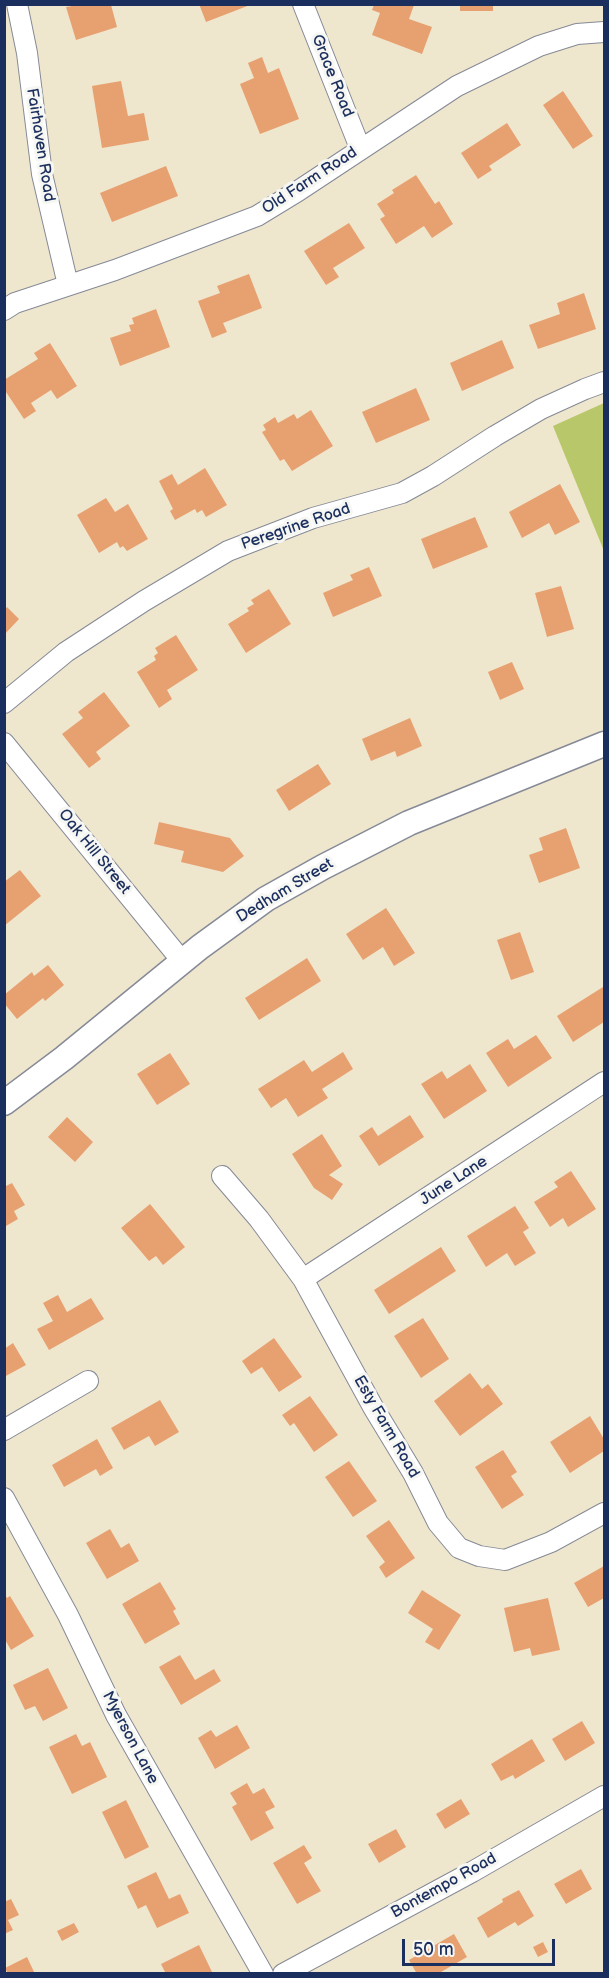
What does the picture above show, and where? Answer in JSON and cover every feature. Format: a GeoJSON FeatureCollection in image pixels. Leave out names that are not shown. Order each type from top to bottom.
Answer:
{"type":"FeatureCollection","features":[{"type":"Feature","properties":{"kind":"street","name":"Fairhaven Road"},"geometry":{"type":"LineString","coordinates":[[16,4],[27,53],[42,174],[68,285]]}},
{"type":"Feature","properties":{"kind":"street","name":"Grace Road"},"geometry":{"type":"LineString","coordinates":[[303,4],[360,148]]}},
{"type":"Feature","properties":{"kind":"street","name":"Old Farm Road"},"geometry":{"type":"LineString","coordinates":[[4,310],[15,303],[115,270],[257,216],[449,90],[501,63],[563,38],[604,32]]}},
{"type":"Feature","properties":{"kind":"street","name":"Peregrine Road"},"geometry":{"type":"LineString","coordinates":[[4,703],[66,652],[144,601],[228,551],[313,518],[402,493],[541,409],[604,382]]}},
{"type":"Feature","properties":{"kind":"street","name":"Oak Hill Street"},"geometry":{"type":"LineString","coordinates":[[4,743],[182,961]]}},
{"type":"Feature","properties":{"kind":"street","name":"Dedham Street"},"geometry":{"type":"LineString","coordinates":[[4,1103],[64,1058],[182,961],[266,899],[353,851],[436,811],[604,744]]}},
{"type":"Feature","properties":{"kind":"street","name":"June Lane"},"geometry":{"type":"LineString","coordinates":[[303,1279],[604,1082]]}},
{"type":"Feature","properties":{"kind":"street","name":"Esty Farm Road"},"geometry":{"type":"LineString","coordinates":[[222,1176],[259,1219],[303,1279],[413,1473],[438,1523],[459,1548],[478,1556],[505,1560],[551,1542],[604,1513]]}},
{"type":"Feature","properties":{"kind":"street"},"geometry":{"type":"LineString","coordinates":[[4,1430],[88,1381]]}},
{"type":"Feature","properties":{"kind":"street","name":"Myerson Lane"},"geometry":{"type":"LineString","coordinates":[[4,1498],[68,1615],[116,1715],[262,1974]]}},
{"type":"Feature","properties":{"kind":"street","name":"Bontempo Road"},"geometry":{"type":"LineString","coordinates":[[283,1974],[472,1872],[604,1797]]}},
{"type":"Feature","properties":{"kind":"green space"},"geometry":{"type":"Polygon","coordinates":[[[604,403],[604,551],[553,426],[604,403]]]}},
{"type":"Feature","properties":{"kind":"building"},"geometry":{"type":"Polygon","coordinates":[[[199,4],[250,4],[250,5],[206,22],[199,4]]]}},
{"type":"Feature","properties":{"kind":"building"},"geometry":{"type":"Polygon","coordinates":[[[460,4],[493,4],[493,11],[460,11],[460,4]]]}},
{"type":"Feature","properties":{"kind":"building"},"geometry":{"type":"Polygon","coordinates":[[[111,5],[117,27],[76,40],[66,7],[111,5]]]}},
{"type":"Feature","properties":{"kind":"building"},"geometry":{"type":"Polygon","coordinates":[[[374,5],[414,5],[409,19],[432,27],[422,54],[372,35],[380,13],[372,10],[374,5]]]}},
{"type":"Feature","properties":{"kind":"building"},"geometry":{"type":"Polygon","coordinates":[[[262,57],[268,73],[279,68],[299,119],[260,134],[240,84],[254,78],[248,63],[262,57]]]}},
{"type":"Feature","properties":{"kind":"building"},"geometry":{"type":"Polygon","coordinates":[[[121,81],[128,116],[144,113],[149,140],[102,148],[92,86],[121,81]]]}},
{"type":"Feature","properties":{"kind":"building"},"geometry":{"type":"Polygon","coordinates":[[[563,91],[593,136],[573,149],[543,105],[563,91]]]}},
{"type":"Feature","properties":{"kind":"building"},"geometry":{"type":"Polygon","coordinates":[[[507,123],[521,145],[489,166],[492,170],[478,179],[461,153],[507,123]]]}},
{"type":"Feature","properties":{"kind":"building"},"geometry":{"type":"Polygon","coordinates":[[[166,166],[178,196],[112,222],[100,193],[166,166]]]}},
{"type":"Feature","properties":{"kind":"building"},"geometry":{"type":"Polygon","coordinates":[[[416,175],[435,204],[439,201],[453,224],[432,238],[424,226],[396,244],[380,219],[385,216],[377,204],[394,193],[392,190],[416,175]]]}},
{"type":"Feature","properties":{"kind":"building"},"geometry":{"type":"Polygon","coordinates":[[[349,223],[365,248],[333,268],[339,277],[326,285],[304,251],[349,223]]]}},
{"type":"Feature","properties":{"kind":"building"},"geometry":{"type":"Polygon","coordinates":[[[249,274],[262,308],[223,323],[227,332],[212,338],[198,301],[220,293],[217,286],[249,274]]]}},
{"type":"Feature","properties":{"kind":"building"},"geometry":{"type":"Polygon","coordinates":[[[584,293],[596,329],[538,349],[529,325],[560,314],[557,303],[584,293]]]}},
{"type":"Feature","properties":{"kind":"building"},"geometry":{"type":"Polygon","coordinates":[[[156,309],[170,347],[120,366],[110,338],[131,331],[129,325],[134,324],[132,318],[156,309]]]}},
{"type":"Feature","properties":{"kind":"building"},"geometry":{"type":"Polygon","coordinates":[[[502,340],[514,368],[462,391],[450,363],[502,340]]]}},
{"type":"Feature","properties":{"kind":"building"},"geometry":{"type":"Polygon","coordinates":[[[50,343],[77,386],[57,399],[51,390],[31,403],[36,411],[24,419],[4,389],[4,380],[38,359],[34,353],[50,343]]]}},
{"type":"Feature","properties":{"kind":"building"},"geometry":{"type":"Polygon","coordinates":[[[416,388],[430,420],[376,443],[362,412],[416,388]]]}},
{"type":"Feature","properties":{"kind":"building"},"geometry":{"type":"Polygon","coordinates":[[[311,410],[333,446],[292,471],[284,459],[280,461],[262,432],[266,430],[263,425],[275,417],[278,423],[294,414],[297,419],[311,410]]]}},
{"type":"Feature","properties":{"kind":"building"},"geometry":{"type":"Polygon","coordinates":[[[205,468],[227,505],[206,517],[202,510],[197,513],[195,509],[175,520],[170,511],[173,509],[159,481],[172,474],[178,485],[205,468]]]}},
{"type":"Feature","properties":{"kind":"building"},"geometry":{"type":"Polygon","coordinates":[[[560,484],[580,522],[555,535],[549,523],[522,538],[509,512],[560,484]]]}},
{"type":"Feature","properties":{"kind":"building"},"geometry":{"type":"Polygon","coordinates":[[[106,498],[115,512],[128,504],[148,539],[127,551],[123,546],[120,548],[117,542],[99,553],[77,515],[106,498]]]}},
{"type":"Feature","properties":{"kind":"building"},"geometry":{"type":"Polygon","coordinates":[[[475,517],[488,547],[433,569],[421,539],[475,517]]]}},
{"type":"Feature","properties":{"kind":"building"},"geometry":{"type":"Polygon","coordinates":[[[369,567],[382,596],[333,617],[323,593],[353,580],[350,575],[369,567]]]}},
{"type":"Feature","properties":{"kind":"building"},"geometry":{"type":"Polygon","coordinates":[[[561,586],[574,629],[547,637],[535,593],[561,586]]]}},
{"type":"Feature","properties":{"kind":"building"},"geometry":{"type":"Polygon","coordinates":[[[269,589],[291,624],[246,653],[228,624],[249,611],[247,608],[254,604],[251,600],[269,589]]]}},
{"type":"Feature","properties":{"kind":"building"},"geometry":{"type":"Polygon","coordinates":[[[7,607],[19,619],[5,634],[5,610],[7,607]]]}},
{"type":"Feature","properties":{"kind":"building"},"geometry":{"type":"Polygon","coordinates":[[[176,635],[198,670],[167,690],[172,699],[159,708],[137,672],[156,660],[154,656],[158,653],[155,648],[176,635]]]}},
{"type":"Feature","properties":{"kind":"building"},"geometry":{"type":"Polygon","coordinates":[[[512,662],[524,689],[500,700],[488,672],[512,662]]]}},
{"type":"Feature","properties":{"kind":"building"},"geometry":{"type":"Polygon","coordinates":[[[104,692],[130,726],[96,752],[101,759],[89,768],[62,734],[83,718],[78,712],[104,692]]]}},
{"type":"Feature","properties":{"kind":"building"},"geometry":{"type":"Polygon","coordinates":[[[410,718],[422,746],[397,757],[395,751],[371,761],[362,739],[410,718]]]}},
{"type":"Feature","properties":{"kind":"building"},"geometry":{"type":"Polygon","coordinates":[[[318,764],[331,784],[289,811],[276,790],[318,764]]]}},
{"type":"Feature","properties":{"kind":"building"},"geometry":{"type":"Polygon","coordinates":[[[159,822],[230,838],[244,856],[223,872],[181,862],[184,851],[154,844],[159,822]]]}},
{"type":"Feature","properties":{"kind":"building"},"geometry":{"type":"Polygon","coordinates":[[[566,828],[580,868],[539,883],[529,855],[543,850],[539,838],[566,828]]]}},
{"type":"Feature","properties":{"kind":"building"},"geometry":{"type":"Polygon","coordinates":[[[20,870],[41,896],[4,926],[4,882],[20,870]]]}},
{"type":"Feature","properties":{"kind":"building"},"geometry":{"type":"Polygon","coordinates":[[[386,908],[415,953],[394,966],[383,947],[363,960],[346,934],[386,908]]]}},
{"type":"Feature","properties":{"kind":"building"},"geometry":{"type":"Polygon","coordinates":[[[520,932],[534,972],[511,980],[497,940],[520,932]]]}},
{"type":"Feature","properties":{"kind":"building"},"geometry":{"type":"Polygon","coordinates":[[[307,958],[321,981],[259,1020],[245,998],[307,958]]]}},
{"type":"Feature","properties":{"kind":"building"},"geometry":{"type":"Polygon","coordinates":[[[48,965],[64,985],[45,1001],[43,998],[17,1019],[4,1003],[4,995],[32,972],[34,976],[48,965]]]}},
{"type":"Feature","properties":{"kind":"building"},"geometry":{"type":"Polygon","coordinates":[[[603,987],[604,1022],[573,1042],[557,1016],[603,987]]]}},
{"type":"Feature","properties":{"kind":"building"},"geometry":{"type":"Polygon","coordinates":[[[536,1035],[552,1058],[508,1087],[486,1053],[508,1039],[514,1049],[536,1035]]]}},
{"type":"Feature","properties":{"kind":"building"},"geometry":{"type":"Polygon","coordinates":[[[343,1052],[353,1069],[322,1089],[328,1098],[298,1117],[286,1098],[271,1108],[258,1089],[304,1060],[312,1072],[343,1052]]]}},
{"type":"Feature","properties":{"kind":"building"},"geometry":{"type":"Polygon","coordinates":[[[170,1053],[190,1084],[157,1105],[137,1074],[170,1053]]]}},
{"type":"Feature","properties":{"kind":"building"},"geometry":{"type":"Polygon","coordinates":[[[470,1064],[487,1091],[444,1119],[421,1084],[442,1071],[447,1079],[470,1064]]]}},
{"type":"Feature","properties":{"kind":"building"},"geometry":{"type":"Polygon","coordinates":[[[410,1115],[424,1137],[379,1166],[359,1136],[372,1127],[378,1136],[410,1115]]]}},
{"type":"Feature","properties":{"kind":"building"},"geometry":{"type":"Polygon","coordinates":[[[67,1117],[93,1142],[75,1162],[48,1137],[67,1117]]]}},
{"type":"Feature","properties":{"kind":"building"},"geometry":{"type":"Polygon","coordinates":[[[322,1134],[342,1166],[329,1175],[343,1184],[332,1200],[314,1188],[292,1154],[322,1134]]]}},
{"type":"Feature","properties":{"kind":"building"},"geometry":{"type":"Polygon","coordinates":[[[571,1171],[596,1209],[568,1227],[563,1218],[550,1227],[534,1202],[558,1187],[554,1182],[571,1171]]]}},
{"type":"Feature","properties":{"kind":"building"},"geometry":{"type":"Polygon","coordinates":[[[12,1183],[25,1205],[14,1211],[18,1219],[6,1226],[4,1223],[4,1187],[12,1183]]]}},
{"type":"Feature","properties":{"kind":"building"},"geometry":{"type":"Polygon","coordinates":[[[150,1204],[185,1247],[163,1265],[156,1256],[149,1261],[121,1228],[150,1204]]]}},
{"type":"Feature","properties":{"kind":"building"},"geometry":{"type":"Polygon","coordinates":[[[515,1206],[529,1228],[523,1232],[536,1253],[515,1266],[507,1253],[486,1267],[467,1236],[515,1206]]]}},
{"type":"Feature","properties":{"kind":"building"},"geometry":{"type":"Polygon","coordinates":[[[441,1247],[456,1271],[389,1314],[374,1290],[441,1247]]]}},
{"type":"Feature","properties":{"kind":"building"},"geometry":{"type":"Polygon","coordinates":[[[58,1295],[67,1312],[91,1298],[104,1319],[49,1350],[37,1329],[53,1321],[43,1303],[58,1295]]]}},
{"type":"Feature","properties":{"kind":"building"},"geometry":{"type":"Polygon","coordinates":[[[423,1318],[449,1359],[421,1378],[394,1336],[423,1318]]]}},
{"type":"Feature","properties":{"kind":"building"},"geometry":{"type":"Polygon","coordinates":[[[274,1338],[302,1377],[279,1392],[262,1367],[251,1374],[242,1361],[274,1338]]]}},
{"type":"Feature","properties":{"kind":"building"},"geometry":{"type":"Polygon","coordinates":[[[13,1343],[26,1365],[4,1377],[4,1349],[13,1343]]]}},
{"type":"Feature","properties":{"kind":"building"},"geometry":{"type":"Polygon","coordinates":[[[470,1373],[482,1389],[488,1384],[503,1404],[460,1436],[434,1401],[470,1373]]]}},
{"type":"Feature","properties":{"kind":"building"},"geometry":{"type":"Polygon","coordinates":[[[310,1396],[338,1435],[314,1452],[294,1423],[290,1426],[282,1415],[310,1396]]]}},
{"type":"Feature","properties":{"kind":"building"},"geometry":{"type":"Polygon","coordinates":[[[160,1400],[179,1432],[155,1446],[149,1436],[124,1450],[111,1428],[160,1400]]]}},
{"type":"Feature","properties":{"kind":"building"},"geometry":{"type":"Polygon","coordinates":[[[590,1416],[604,1439],[604,1451],[570,1473],[550,1442],[590,1416]]]}},
{"type":"Feature","properties":{"kind":"building"},"geometry":{"type":"Polygon","coordinates":[[[97,1439],[113,1468],[100,1476],[96,1469],[64,1487],[52,1465],[97,1439]]]}},
{"type":"Feature","properties":{"kind":"building"},"geometry":{"type":"Polygon","coordinates":[[[503,1450],[517,1472],[511,1476],[524,1495],[502,1509],[475,1467],[503,1450]]]}},
{"type":"Feature","properties":{"kind":"building"},"geometry":{"type":"Polygon","coordinates":[[[349,1461],[377,1501],[353,1517],[325,1477],[349,1461]]]}},
{"type":"Feature","properties":{"kind":"building"},"geometry":{"type":"Polygon","coordinates":[[[389,1520],[415,1558],[386,1578],[379,1567],[385,1562],[366,1536],[389,1520]]]}},
{"type":"Feature","properties":{"kind":"building"},"geometry":{"type":"Polygon","coordinates":[[[110,1529],[121,1548],[129,1543],[139,1561],[107,1579],[86,1543],[110,1529]]]}},
{"type":"Feature","properties":{"kind":"building"},"geometry":{"type":"Polygon","coordinates":[[[604,1566],[604,1598],[588,1607],[574,1583],[604,1566]]]}},
{"type":"Feature","properties":{"kind":"building"},"geometry":{"type":"Polygon","coordinates":[[[160,1582],[176,1609],[173,1611],[180,1624],[145,1644],[122,1604],[160,1582]]]}},
{"type":"Feature","properties":{"kind":"building"},"geometry":{"type":"Polygon","coordinates":[[[422,1590],[461,1615],[439,1650],[425,1642],[433,1629],[408,1613],[422,1590]]]}},
{"type":"Feature","properties":{"kind":"building"},"geometry":{"type":"Polygon","coordinates":[[[4,1593],[7,1598],[10,1596],[34,1636],[11,1650],[4,1638],[4,1593]]]}},
{"type":"Feature","properties":{"kind":"building"},"geometry":{"type":"Polygon","coordinates":[[[548,1598],[560,1650],[532,1656],[530,1648],[514,1652],[504,1608],[548,1598]]]}},
{"type":"Feature","properties":{"kind":"building"},"geometry":{"type":"Polygon","coordinates":[[[180,1655],[195,1680],[214,1669],[221,1681],[181,1705],[159,1667],[180,1655]]]}},
{"type":"Feature","properties":{"kind":"building"},"geometry":{"type":"Polygon","coordinates":[[[48,1668],[68,1708],[43,1721],[35,1706],[25,1710],[13,1685],[48,1668]]]}},
{"type":"Feature","properties":{"kind":"building"},"geometry":{"type":"Polygon","coordinates":[[[582,1721],[595,1743],[565,1761],[552,1739],[582,1721]]]}},
{"type":"Feature","properties":{"kind":"building"},"geometry":{"type":"Polygon","coordinates":[[[237,1725],[250,1748],[215,1769],[198,1738],[211,1730],[216,1737],[237,1725]]]}},
{"type":"Feature","properties":{"kind":"building"},"geometry":{"type":"Polygon","coordinates":[[[76,1734],[82,1746],[90,1742],[107,1777],[72,1794],[49,1747],[76,1734]]]}},
{"type":"Feature","properties":{"kind":"building"},"geometry":{"type":"Polygon","coordinates":[[[532,1739],[545,1761],[515,1779],[513,1775],[501,1781],[491,1764],[532,1739]]]}},
{"type":"Feature","properties":{"kind":"building"},"geometry":{"type":"Polygon","coordinates":[[[247,1783],[253,1794],[264,1788],[275,1807],[265,1812],[274,1828],[251,1841],[232,1807],[237,1804],[230,1793],[247,1783]]]}},
{"type":"Feature","properties":{"kind":"building"},"geometry":{"type":"Polygon","coordinates":[[[461,1799],[470,1814],[445,1829],[436,1814],[461,1799]]]}},
{"type":"Feature","properties":{"kind":"building"},"geometry":{"type":"Polygon","coordinates":[[[126,1800],[149,1847],[125,1859],[102,1812],[126,1800]]]}},
{"type":"Feature","properties":{"kind":"building"},"geometry":{"type":"Polygon","coordinates":[[[396,1829],[406,1847],[379,1863],[368,1844],[396,1829]]]}},
{"type":"Feature","properties":{"kind":"building"},"geometry":{"type":"Polygon","coordinates":[[[304,1845],[312,1858],[304,1863],[321,1891],[297,1904],[273,1863],[304,1845]]]}},
{"type":"Feature","properties":{"kind":"building"},"geometry":{"type":"Polygon","coordinates":[[[581,1869],[592,1889],[566,1904],[554,1884],[581,1869]]]}},
{"type":"Feature","properties":{"kind":"building"},"geometry":{"type":"Polygon","coordinates":[[[156,1872],[169,1899],[180,1894],[189,1913],[157,1928],[146,1905],[138,1909],[127,1886],[156,1872]]]}},
{"type":"Feature","properties":{"kind":"building"},"geometry":{"type":"Polygon","coordinates":[[[519,1890],[534,1916],[518,1926],[515,1922],[488,1938],[477,1918],[503,1902],[502,1899],[519,1890]]]}},
{"type":"Feature","properties":{"kind":"building"},"geometry":{"type":"Polygon","coordinates":[[[11,1899],[19,1915],[8,1920],[13,1930],[4,1934],[4,1902],[11,1899]]]}},
{"type":"Feature","properties":{"kind":"building"},"geometry":{"type":"Polygon","coordinates":[[[74,1923],[79,1932],[62,1941],[57,1931],[74,1923]]]}},
{"type":"Feature","properties":{"kind":"building"},"geometry":{"type":"Polygon","coordinates":[[[454,1934],[467,1957],[441,1972],[442,1974],[417,1974],[409,1960],[454,1934]]]}},
{"type":"Feature","properties":{"kind":"building"},"geometry":{"type":"Polygon","coordinates":[[[543,1942],[548,1952],[538,1957],[533,1947],[543,1942]]]}},
{"type":"Feature","properties":{"kind":"building"},"geometry":{"type":"Polygon","coordinates":[[[199,1945],[213,1974],[166,1974],[161,1964],[199,1945]]]}},
{"type":"Feature","properties":{"kind":"building"},"geometry":{"type":"Polygon","coordinates":[[[27,1957],[35,1974],[8,1974],[5,1968],[27,1957]]]}}]}
